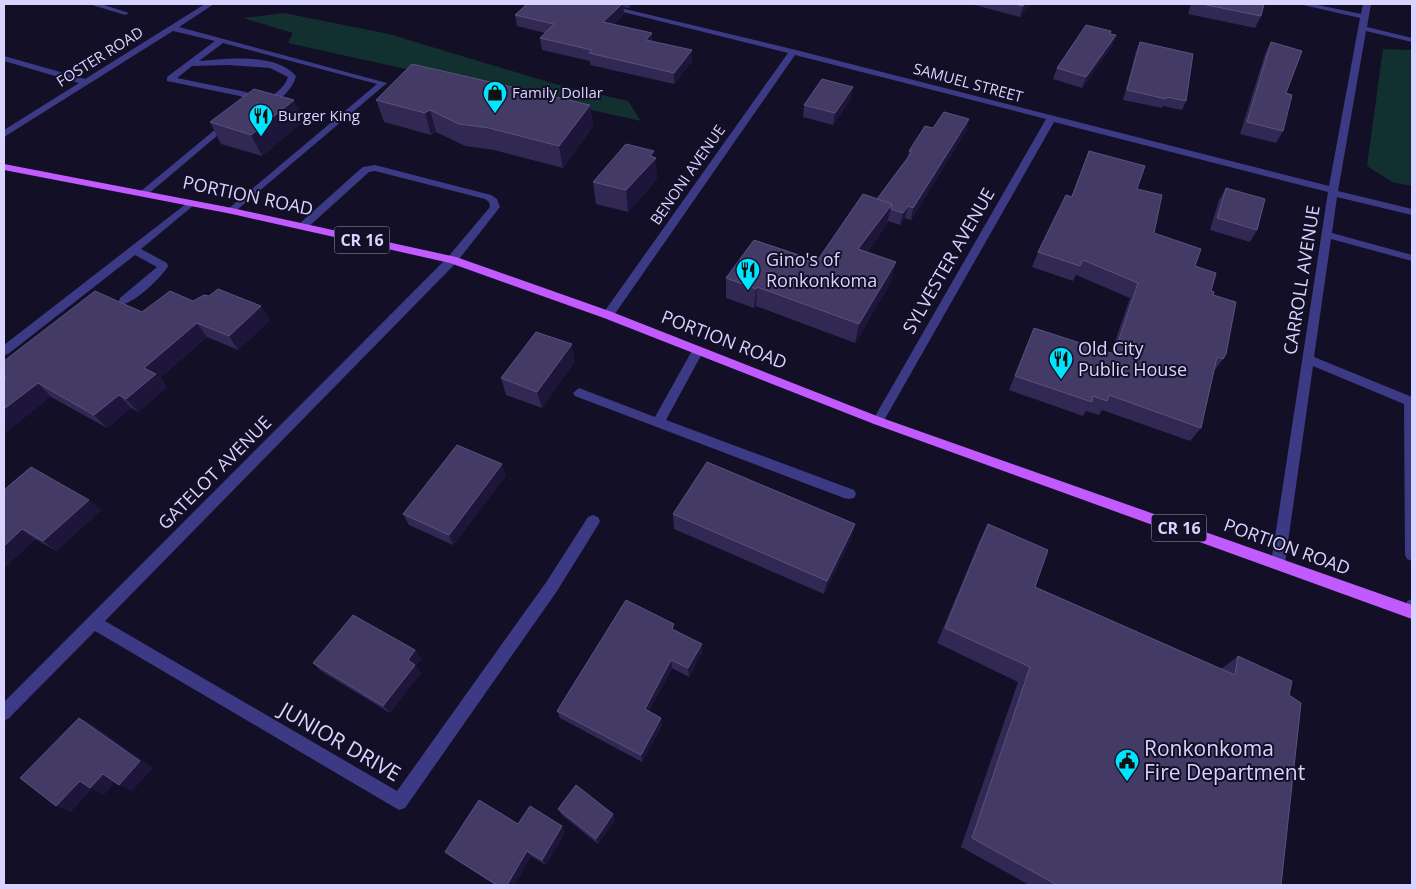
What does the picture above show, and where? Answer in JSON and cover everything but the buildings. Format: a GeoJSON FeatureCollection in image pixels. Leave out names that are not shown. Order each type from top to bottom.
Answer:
{"type":"FeatureCollection","features":[{"type":"Feature","properties":{"kind":"main road","name":"PORTION ROAD"},"geometry":{"type":"LineString","coordinates":[[4,167],[232,211],[452,260],[608,315],[878,421],[1412,612]]}},
{"type":"Feature","properties":{"kind":"street"},"geometry":{"type":"LineString","coordinates":[[93,4],[125,13]]}},
{"type":"Feature","properties":{"kind":"street","name":"FOSTER ROAD"},"geometry":{"type":"LineString","coordinates":[[4,134],[210,4]]}},
{"type":"Feature","properties":{"kind":"street","name":"SAMUEL STREET"},"geometry":{"type":"LineString","coordinates":[[595,4],[793,52],[1412,212]]}},
{"type":"Feature","properties":{"kind":"street"},"geometry":{"type":"LineString","coordinates":[[1303,4],[1365,17]]}},
{"type":"Feature","properties":{"kind":"street","name":"CARROLL AVENUE"},"geometry":{"type":"LineString","coordinates":[[1278,563],[1333,192],[1366,4]]}},
{"type":"Feature","properties":{"kind":"street"},"geometry":{"type":"LineString","coordinates":[[174,28],[383,83],[232,211]]}},
{"type":"Feature","properties":{"kind":"street"},"geometry":{"type":"LineString","coordinates":[[1363,28],[1412,40]]}},
{"type":"Feature","properties":{"kind":"street"},"geometry":{"type":"LineString","coordinates":[[144,193],[238,118],[250,103],[250,98],[243,94],[170,79],[222,40]]}},
{"type":"Feature","properties":{"kind":"street","name":"BENONI AVENUE"},"geometry":{"type":"LineString","coordinates":[[608,315],[793,52]]}},
{"type":"Feature","properties":{"kind":"street"},"geometry":{"type":"LineString","coordinates":[[4,58],[84,82]]}},
{"type":"Feature","properties":{"kind":"street"},"geometry":{"type":"LineString","coordinates":[[190,64],[246,63],[266,65],[289,72],[292,81],[288,86],[254,114]]}},
{"type":"Feature","properties":{"kind":"street","name":"SYLVESTER AVENUE"},"geometry":{"type":"LineString","coordinates":[[878,421],[1051,119]]}},
{"type":"Feature","properties":{"kind":"street","name":"GATELOT AVENUE"},"geometry":{"type":"LineString","coordinates":[[4,713],[452,260],[495,207],[494,201],[488,196],[375,168],[366,169],[302,226]]}},
{"type":"Feature","properties":{"kind":"street"},"geometry":{"type":"LineString","coordinates":[[4,351],[191,203]]}},
{"type":"Feature","properties":{"kind":"street"},"geometry":{"type":"LineString","coordinates":[[1327,235],[1412,258]]}},
{"type":"Feature","properties":{"kind":"street"},"geometry":{"type":"LineString","coordinates":[[124,301],[160,272],[163,266],[134,250]]}},
{"type":"Feature","properties":{"kind":"street"},"geometry":{"type":"LineString","coordinates":[[658,422],[698,350]]}},
{"type":"Feature","properties":{"kind":"street"},"geometry":{"type":"LineString","coordinates":[[1308,359],[1411,401],[1412,556]]}},
{"type":"Feature","properties":{"kind":"street"},"geometry":{"type":"LineString","coordinates":[[579,392],[849,494]]}},
{"type":"Feature","properties":{"kind":"street","name":"JUNIOR DRIVE"},"geometry":{"type":"LineString","coordinates":[[94,622],[399,802],[552,586],[593,521]]}},
{"type":"Feature","properties":{"kind":"street"},"geometry":{"type":"LineString","coordinates":[[1412,606],[1412,612]]}},
{"type":"Feature","properties":{"kind":"green space"},"geometry":{"type":"Polygon","coordinates":[[[284,13],[389,34],[555,84],[628,101],[641,121],[288,43],[293,33],[243,18],[284,13]]]}},
{"type":"Feature","properties":{"kind":"green space"},"geometry":{"type":"Polygon","coordinates":[[[1383,49],[1412,50],[1412,186],[1392,182],[1367,166],[1383,49]]]}},
{"type":"Feature","properties":{"kind":"place","name":"Family Dollar"},"geometry":{"type":"Point","coordinates":[495,114]}},
{"type":"Feature","properties":{"kind":"place","name":"Burger King"},"geometry":{"type":"Point","coordinates":[261,137]}},
{"type":"Feature","properties":{"kind":"place","name":"Gino's of Ronkonkoma"},"geometry":{"type":"Point","coordinates":[748,291]}},
{"type":"Feature","properties":{"kind":"place","name":"Old City Public House"},"geometry":{"type":"Point","coordinates":[1061,380]}},
{"type":"Feature","properties":{"kind":"place","name":"Ronkonkoma Fire Department"},"geometry":{"type":"Point","coordinates":[1127,782]}}]}
